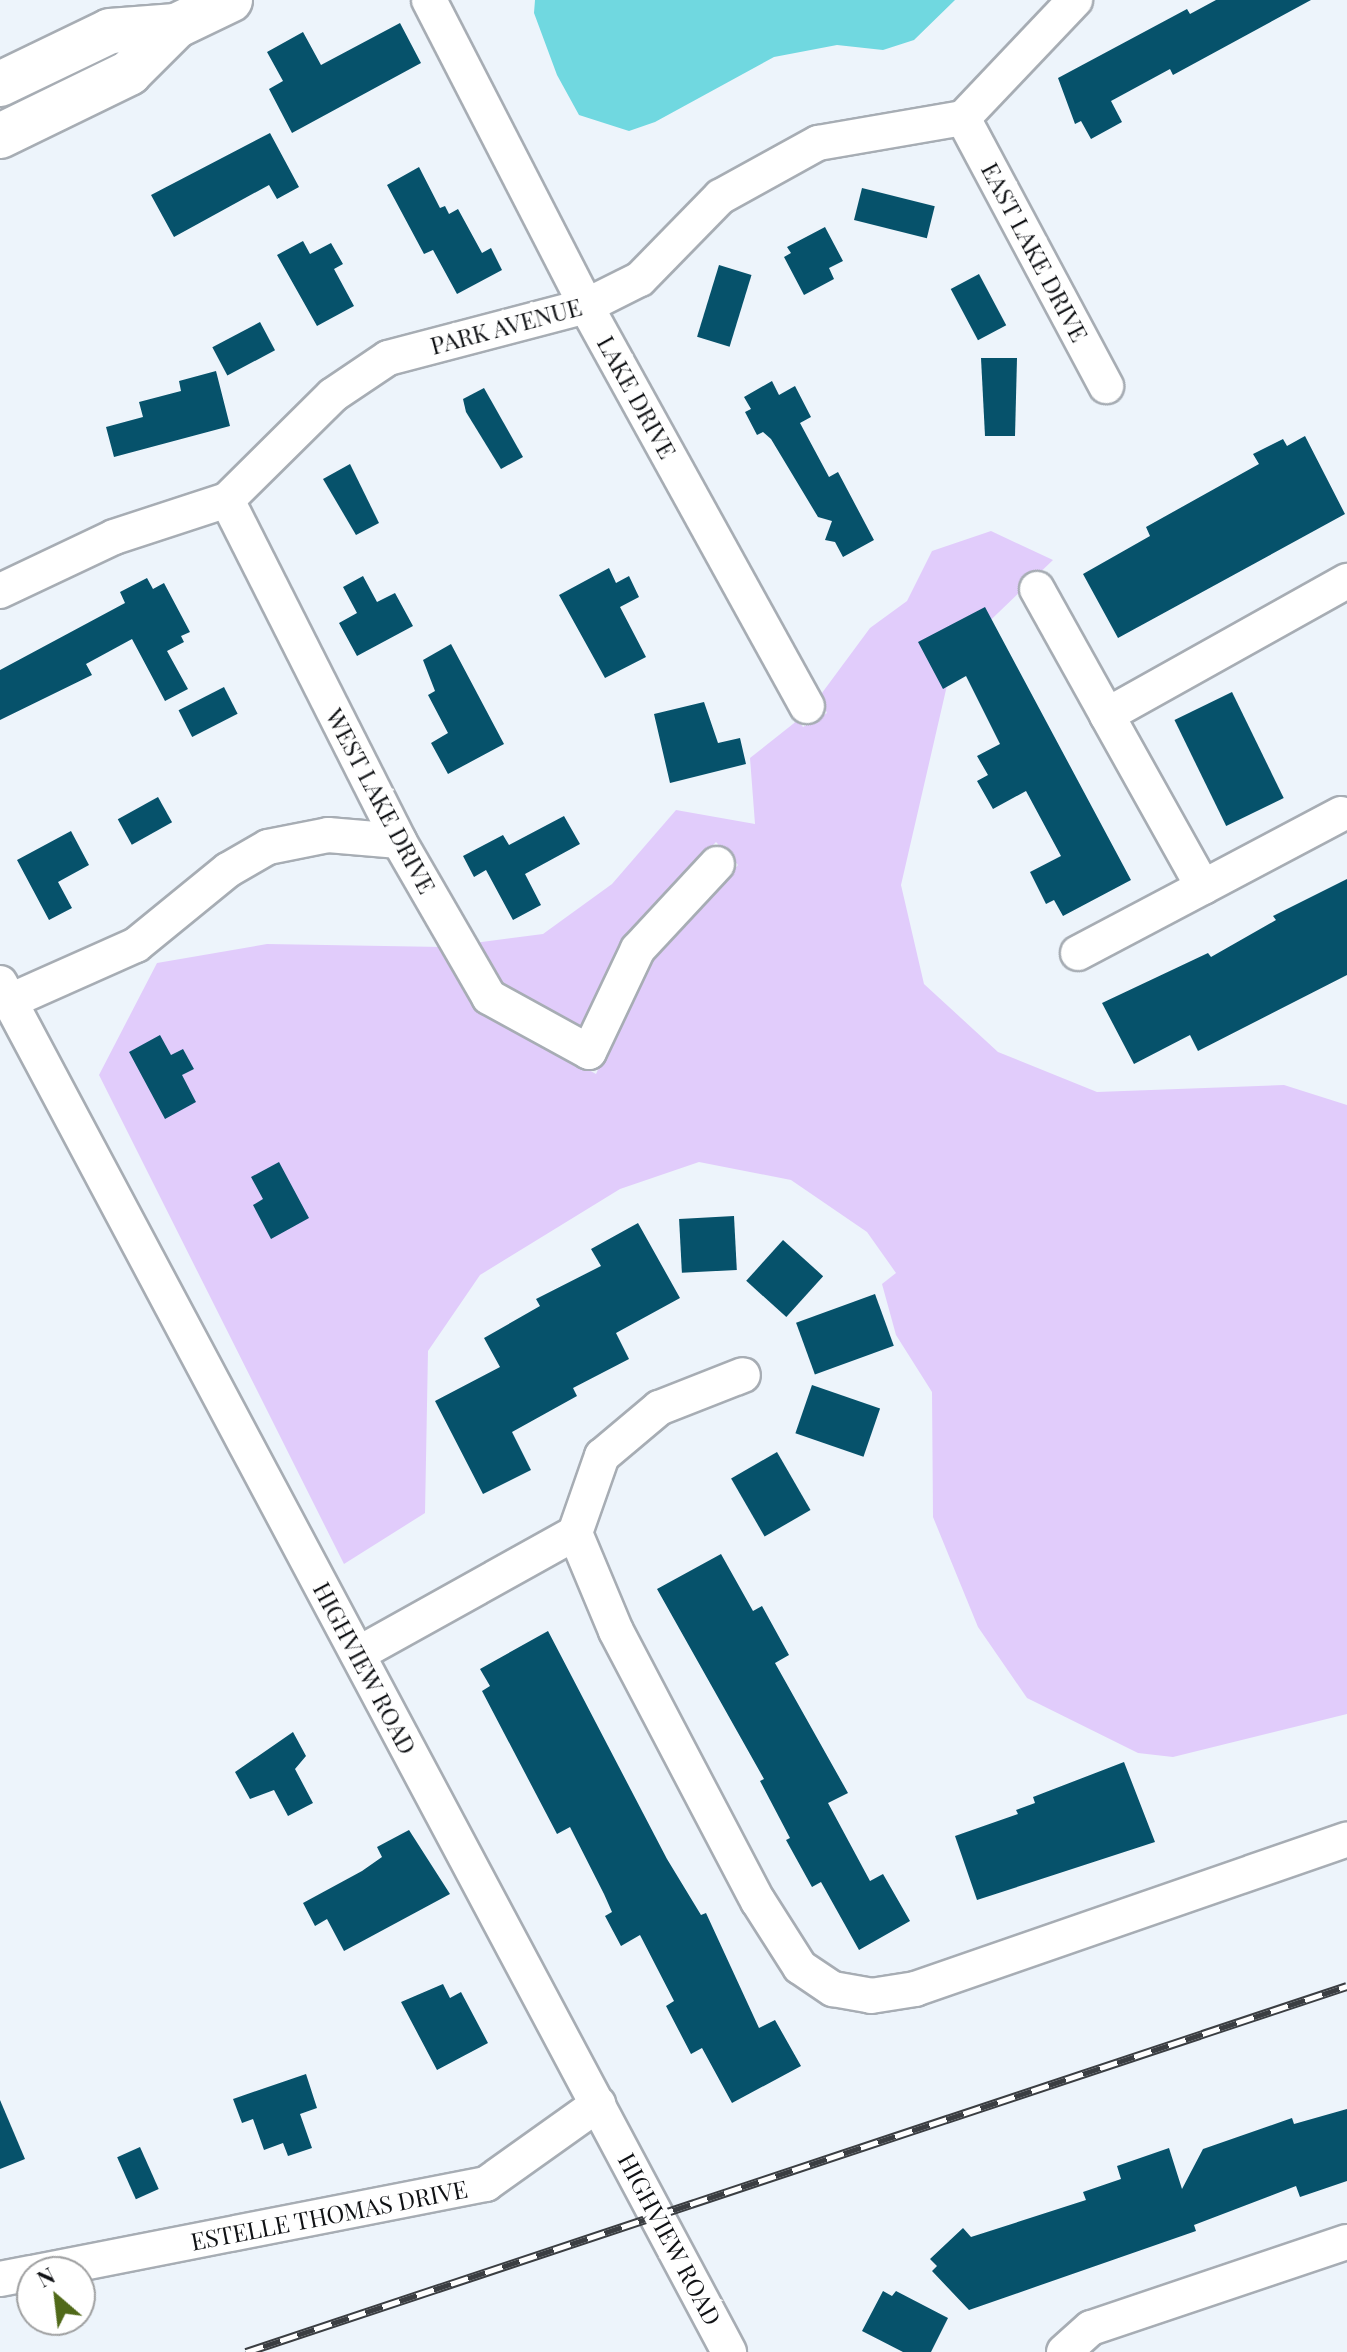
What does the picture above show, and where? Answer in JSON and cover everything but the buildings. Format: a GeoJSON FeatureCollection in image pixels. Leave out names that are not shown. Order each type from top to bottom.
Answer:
{"type":"FeatureCollection","features":[{"type":"Feature","properties":{"kind":"main road"},"geometry":{"type":"LineString","coordinates":[[0,136],[129,73],[176,26],[230,0]]}},
{"type":"Feature","properties":{"kind":"main road"},"geometry":{"type":"LineString","coordinates":[[0,84],[110,31],[176,26]]}},
{"type":"Feature","properties":{"kind":"street","name":"LAKE DRIVE"},"geometry":{"type":"LineString","coordinates":[[429,0],[586,306],[807,706]]}},
{"type":"Feature","properties":{"kind":"street"},"geometry":{"type":"LineString","coordinates":[[963,118],[1075,0]]}},
{"type":"Feature","properties":{"kind":"street","name":"PARK AVENUE"},"geometry":{"type":"LineString","coordinates":[[0,591],[114,537],[227,500],[333,395],[388,358],[586,306],[640,279],[720,197],[818,143],[963,118]]}},
{"type":"Feature","properties":{"kind":"street","name":"EAST LAKE DRIVE"},"geometry":{"type":"LineString","coordinates":[[963,118],[1106,386]]}},
{"type":"Feature","properties":{"kind":"street","name":"WEST LAKE DRIVE"},"geometry":{"type":"LineString","coordinates":[[227,500],[399,841],[489,997],[589,1052],[638,949],[717,864]]}},
{"type":"Feature","properties":{"kind":"street"},"geometry":{"type":"LineString","coordinates":[[1107,715],[1347,581]]}},
{"type":"Feature","properties":{"kind":"street"},"geometry":{"type":"LineString","coordinates":[[1037,589],[1203,887]]}},
{"type":"Feature","properties":{"kind":"street"},"geometry":{"type":"LineString","coordinates":[[1078,953],[1341,814]]}},
{"type":"Feature","properties":{"kind":"street"},"geometry":{"type":"LineString","coordinates":[[5,992],[136,945],[228,870],[268,847],[328,835],[399,841]]}},
{"type":"Feature","properties":{"kind":"street","name":"HIGHVIEW ROAD"},"geometry":{"type":"LineString","coordinates":[[5,992],[729,2352]]}},
{"type":"Feature","properties":{"kind":"street"},"geometry":{"type":"LineString","coordinates":[[358,1654],[575,1533],[602,1456],[659,1408],[743,1375]]}},
{"type":"Feature","properties":{"kind":"street"},"geometry":{"type":"LineString","coordinates":[[575,1533],[616,1631],[758,1901],[800,1967],[833,1989],[871,1996],[915,1989],[1347,1839]]}},
{"type":"Feature","properties":{"kind":"street","name":"ESTELLE THOMAS DRIVE"},"geometry":{"type":"LineString","coordinates":[[96,2260],[486,2184],[598,2104]]}},
{"type":"Feature","properties":{"kind":"street"},"geometry":{"type":"LineString","coordinates":[[1064,2352],[1091,2328],[1342,2253]]}},
{"type":"Feature","properties":{"kind":"shaded area"},"geometry":{"type":"Polygon","coordinates":[[[991,531],[1053,560],[973,637],[948,681],[901,885],[924,984],[998,1052],[1097,1092],[1284,1085],[1347,1105],[1347,1714],[1173,1757],[1138,1753],[1027,1698],[978,1627],[933,1517],[932,1392],[896,1335],[882,1284],[896,1273],[867,1232],[791,1180],[699,1162],[620,1189],[480,1275],[428,1351],[425,1513],[344,1564],[99,1075],[157,963],[267,944],[443,947],[484,1012],[596,1074],[650,959],[738,865],[716,842],[627,937],[582,1031],[500,986],[474,943],[543,934],[612,884],[676,810],[755,824],[750,758],[798,720],[803,727],[827,713],[819,697],[870,628],[907,601],[932,551],[991,531]]]}},
{"type":"Feature","properties":{"kind":"water"},"geometry":{"type":"Polygon","coordinates":[[[535,0],[955,0],[914,40],[883,50],[837,45],[774,57],[655,122],[629,131],[579,115],[557,75],[534,13],[535,0]]]}},
{"type":"Feature","properties":{"kind":"railway"},"geometry":{"type":"LineString","coordinates":[[246,2352],[1347,1986]]}}]}
